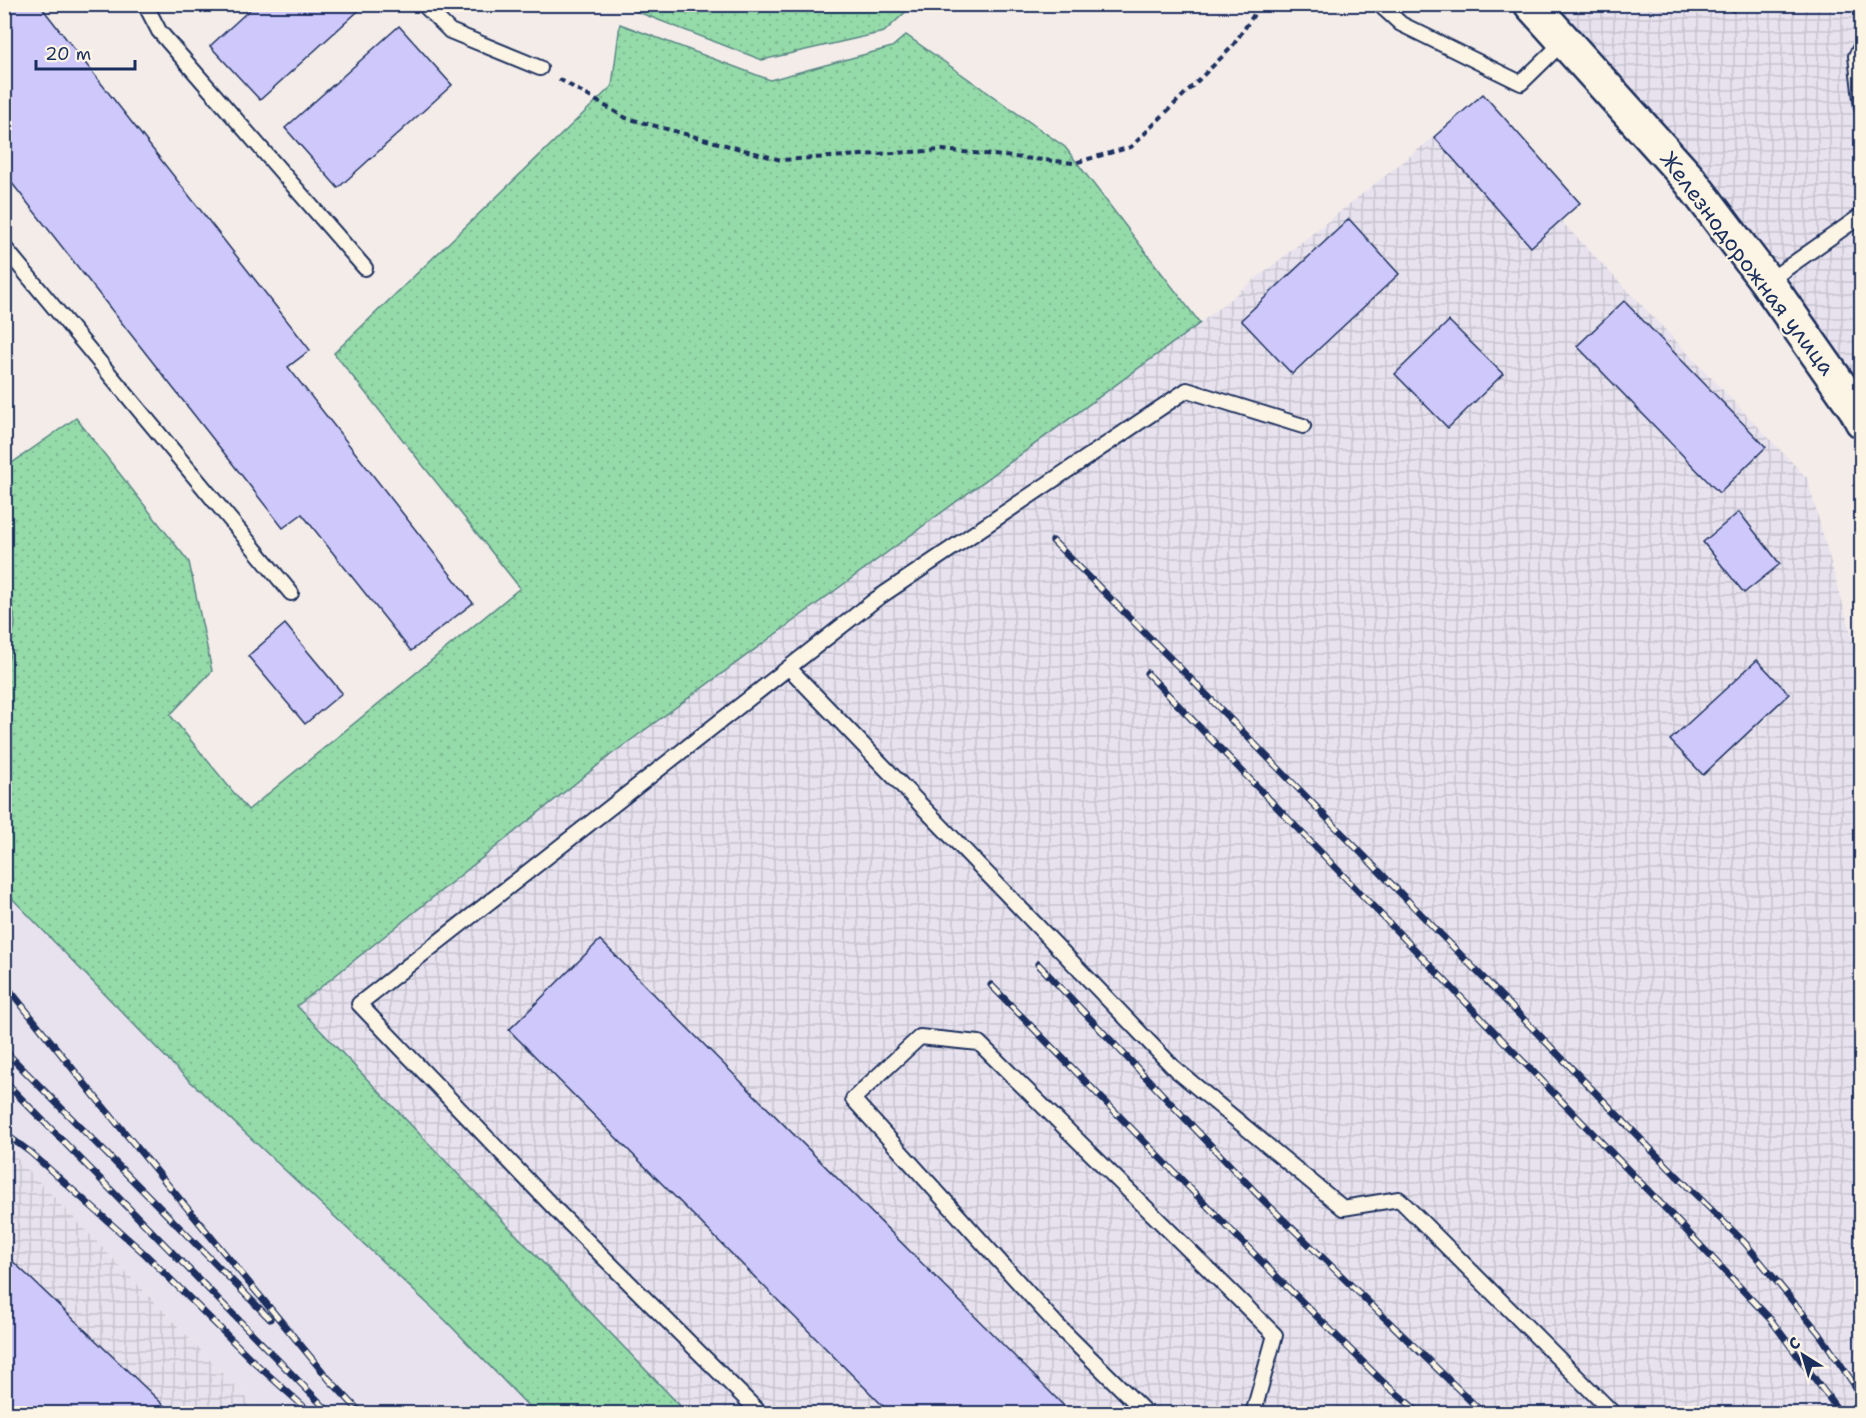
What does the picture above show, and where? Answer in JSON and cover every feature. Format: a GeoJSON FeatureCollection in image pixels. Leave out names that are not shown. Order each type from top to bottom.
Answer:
{"type":"FeatureCollection","features":[{"type":"Feature","properties":{"kind":"street","name":"Железнодорожная улица"},"geometry":{"type":"LineString","coordinates":[[1531,4],[1688,177],[1860,412]]}},
{"type":"Feature","properties":{"kind":"lane"},"geometry":{"type":"LineString","coordinates":[[145,4],[159,31],[365,268]]}},
{"type":"Feature","properties":{"kind":"lane"},"geometry":{"type":"LineString","coordinates":[[423,4],[450,31],[540,68]]}},
{"type":"Feature","properties":{"kind":"lane"},"geometry":{"type":"LineString","coordinates":[[1379,4],[1401,24],[1521,83],[1564,41]]}},
{"type":"Feature","properties":{"kind":"lane"},"geometry":{"type":"LineString","coordinates":[[1862,45],[1856,56],[1862,108]]}},
{"type":"Feature","properties":{"kind":"lane"},"geometry":{"type":"LineString","coordinates":[[1767,282],[1862,215]]}},
{"type":"Feature","properties":{"kind":"lane"},"geometry":{"type":"LineString","coordinates":[[4,247],[291,593]]}},
{"type":"Feature","properties":{"kind":"lane"},"geometry":{"type":"LineString","coordinates":[[761,1413],[558,1212],[359,1004],[875,600],[1187,390],[1303,426]]}},
{"type":"Feature","properties":{"kind":"lane"},"geometry":{"type":"LineString","coordinates":[[789,668],[1175,1069],[1343,1208],[1400,1199],[1614,1413]]}},
{"type":"Feature","properties":{"kind":"lane"},"geometry":{"type":"LineString","coordinates":[[1147,1413],[1057,1325],[853,1099],[920,1036],[979,1043],[1275,1335],[1253,1413]]}},
{"type":"Feature","properties":{"kind":"path"},"geometry":{"type":"LineString","coordinates":[[540,68],[626,118],[782,159],[943,150],[1074,163],[1131,147],[1232,48],[1261,4]]}},
{"type":"Feature","properties":{"kind":"shaded area"},"geometry":{"type":"Polygon","coordinates":[[[1548,5],[1861,5],[1861,387],[1695,167],[1548,5]]]}},
{"type":"Feature","properties":{"kind":"shaded area"},"geometry":{"type":"Polygon","coordinates":[[[1483,94],[1580,203],[1561,221],[1807,478],[1861,669],[1861,1413],[687,1413],[297,1006],[612,754],[1200,323],[1434,137],[1483,94]]]}},
{"type":"Feature","properties":{"kind":"shaded area"},"geometry":{"type":"Polygon","coordinates":[[[4,561],[15,623],[5,683],[4,683],[4,561]]]}},
{"type":"Feature","properties":{"kind":"shaded area"},"geometry":{"type":"Polygon","coordinates":[[[4,891],[177,1069],[445,1320],[535,1413],[261,1413],[5,1146],[4,891]]]}},
{"type":"Feature","properties":{"kind":"shaded area"},"geometry":{"type":"Polygon","coordinates":[[[5,1146],[261,1413],[5,1413],[5,1146]]]}},
{"type":"Feature","properties":{"kind":"green space"},"geometry":{"type":"Polygon","coordinates":[[[633,5],[913,5],[884,32],[762,60],[635,11],[633,5]]]}},
{"type":"Feature","properties":{"kind":"green space"},"geometry":{"type":"Polygon","coordinates":[[[620,24],[770,80],[892,47],[906,35],[1065,147],[1200,323],[612,754],[297,1006],[687,1413],[535,1413],[445,1320],[177,1069],[5,891],[4,683],[15,623],[5,561],[5,468],[76,418],[189,562],[212,671],[170,715],[248,810],[520,588],[334,353],[612,86],[620,24]]]}},
{"type":"Feature","properties":{"kind":"building"},"geometry":{"type":"Polygon","coordinates":[[[17,4],[39,4],[310,350],[288,367],[473,603],[411,651],[302,514],[283,528],[4,173],[4,15],[17,4]]]}},
{"type":"Feature","properties":{"kind":"building"},"geometry":{"type":"Polygon","coordinates":[[[256,4],[366,4],[260,100],[210,46],[256,4]]]}},
{"type":"Feature","properties":{"kind":"building"},"geometry":{"type":"Polygon","coordinates":[[[1720,4],[1738,4],[1734,12],[1720,4]]]}},
{"type":"Feature","properties":{"kind":"building"},"geometry":{"type":"Polygon","coordinates":[[[399,26],[452,85],[338,188],[285,128],[399,26]]]}},
{"type":"Feature","properties":{"kind":"building"},"geometry":{"type":"Polygon","coordinates":[[[1483,94],[1580,203],[1531,247],[1434,137],[1483,94]]]}},
{"type":"Feature","properties":{"kind":"building"},"geometry":{"type":"Polygon","coordinates":[[[1349,219],[1399,274],[1292,374],[1241,320],[1349,219]]]}},
{"type":"Feature","properties":{"kind":"building"},"geometry":{"type":"Polygon","coordinates":[[[1624,301],[1766,447],[1719,493],[1577,346],[1624,301]]]}},
{"type":"Feature","properties":{"kind":"building"},"geometry":{"type":"Polygon","coordinates":[[[1449,321],[1503,374],[1448,428],[1395,374],[1449,321]]]}},
{"type":"Feature","properties":{"kind":"building"},"geometry":{"type":"Polygon","coordinates":[[[1739,512],[1780,564],[1744,593],[1703,542],[1739,512]]]}},
{"type":"Feature","properties":{"kind":"building"},"geometry":{"type":"Polygon","coordinates":[[[285,624],[342,693],[305,724],[248,656],[285,624]]]}},
{"type":"Feature","properties":{"kind":"building"},"geometry":{"type":"Polygon","coordinates":[[[1757,660],[1789,694],[1703,775],[1670,740],[1757,660]]]}},
{"type":"Feature","properties":{"kind":"building"},"geometry":{"type":"Polygon","coordinates":[[[600,940],[1072,1414],[891,1414],[509,1030],[600,940]]]}},
{"type":"Feature","properties":{"kind":"building"},"geometry":{"type":"Polygon","coordinates":[[[4,1253],[173,1414],[15,1414],[4,1404],[4,1253]]]}},
{"type":"Feature","properties":{"kind":"railway"},"geometry":{"type":"LineString","coordinates":[[1053,541],[1745,1243],[1819,1333],[1862,1396]]}},
{"type":"Feature","properties":{"kind":"railway"},"geometry":{"type":"LineString","coordinates":[[1147,673],[1771,1320],[1841,1414]]}},
{"type":"Feature","properties":{"kind":"railway"},"geometry":{"type":"LineString","coordinates":[[1038,964],[1260,1197],[1484,1414]]}},
{"type":"Feature","properties":{"kind":"railway"},"geometry":{"type":"LineString","coordinates":[[4,983],[332,1383]]}},
{"type":"Feature","properties":{"kind":"railway"},"geometry":{"type":"LineString","coordinates":[[991,985],[1266,1266],[1384,1383],[1421,1414]]}},
{"type":"Feature","properties":{"kind":"railway"},"geometry":{"type":"LineString","coordinates":[[4,1050],[270,1319]]}},
{"type":"Feature","properties":{"kind":"railway"},"geometry":{"type":"LineString","coordinates":[[4,1081],[331,1414]]}},
{"type":"Feature","properties":{"kind":"railway"},"geometry":{"type":"LineString","coordinates":[[4,1133],[30,1152],[145,1254],[254,1362],[312,1414]]}},
{"type":"Feature","properties":{"kind":"railway"},"geometry":{"type":"LineString","coordinates":[[327,1377],[362,1414]]}}]}
